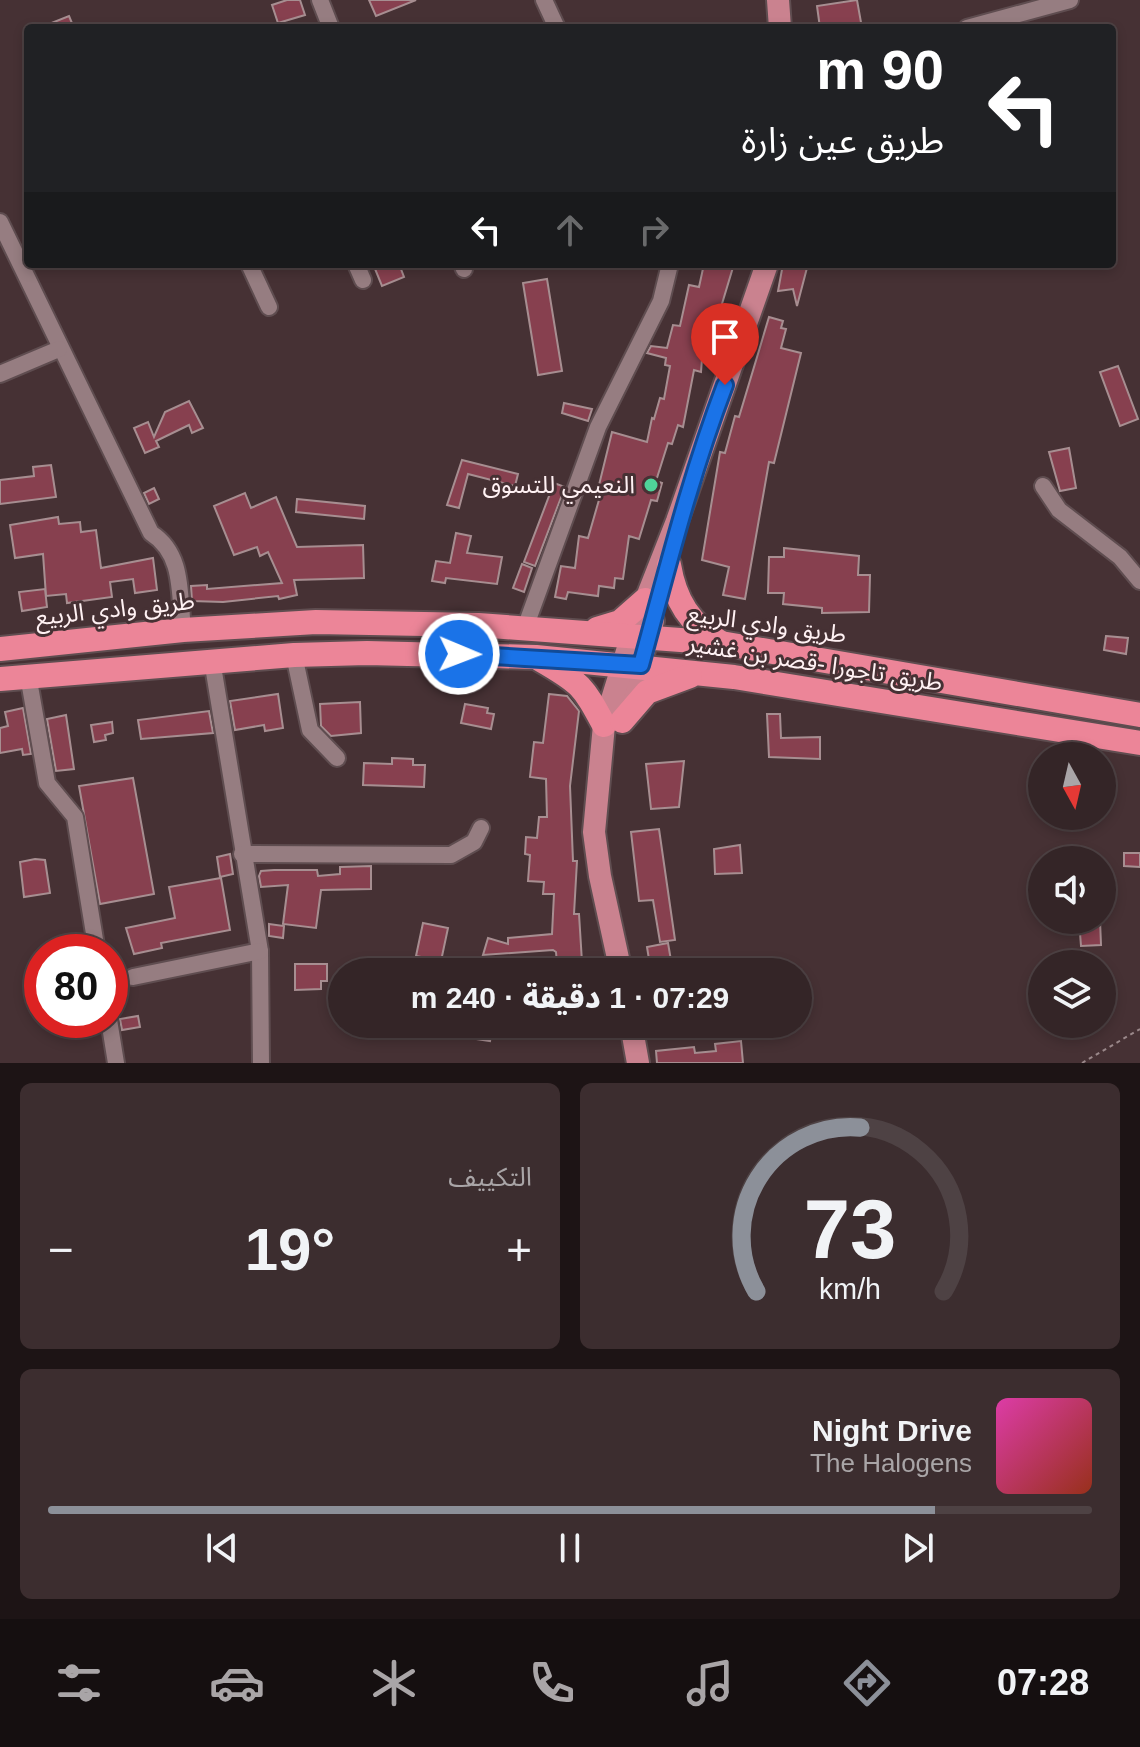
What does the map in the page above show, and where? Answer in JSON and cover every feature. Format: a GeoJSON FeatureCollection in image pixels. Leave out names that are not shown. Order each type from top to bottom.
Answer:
{"type":"FeatureCollection","features":[{"type":"Feature","properties":{"kind":"highway"},"geometry":{"type":"LineString","coordinates":[[669,565],[679,603],[697,626],[721,643]]}},
{"type":"Feature","properties":{"kind":"highway"},"geometry":{"type":"LineString","coordinates":[[581,632],[620,622],[645,600]]}},
{"type":"Feature","properties":{"kind":"highway","name":"طريق وادي الربيع"},"geometry":{"type":"LineString","coordinates":[[0,649],[183,630],[316,622],[525,628],[721,643],[1138,710]]}},
{"type":"Feature","properties":{"kind":"highway","name":"طريق تاجورا -قصر بن غشير"},"geometry":{"type":"LineString","coordinates":[[0,679],[294,655],[367,653],[536,657],[701,673],[1140,743]]}},
{"type":"Feature","properties":{"kind":"highway"},"geometry":{"type":"LineString","coordinates":[[536,657],[579,683],[613,723],[647,692],[701,673]]}},
{"type":"Feature","properties":{"kind":"main road"},"geometry":{"type":"LineString","coordinates":[[778,0],[780,24]]}},
{"type":"Feature","properties":{"kind":"main road"},"geometry":{"type":"LineString","coordinates":[[618,958],[596,847],[597,777],[633,664],[645,600],[677,521],[766,268]]}},
{"type":"Feature","properties":{"kind":"main road"},"geometry":{"type":"LineString","coordinates":[[640,636],[669,565],[677,521]]}},
{"type":"Feature","properties":{"kind":"main road"},"geometry":{"type":"LineString","coordinates":[[634,1038],[638,1063]]}},
{"type":"Feature","properties":{"kind":"street"},"geometry":{"type":"LineString","coordinates":[[320,0],[329,24]]}},
{"type":"Feature","properties":{"kind":"street"},"geometry":{"type":"LineString","coordinates":[[544,0],[555,24]]}},
{"type":"Feature","properties":{"kind":"street"},"geometry":{"type":"LineString","coordinates":[[982,24],[1070,0]]}},
{"type":"Feature","properties":{"kind":"street"},"geometry":{"type":"LineString","coordinates":[[0,222],[151,533],[165,542],[173,553],[183,630]]}},
{"type":"Feature","properties":{"kind":"street"},"geometry":{"type":"LineString","coordinates":[[251,268],[269,307]]}},
{"type":"Feature","properties":{"kind":"street"},"geometry":{"type":"LineString","coordinates":[[525,628],[598,427],[661,301],[669,268]]}},
{"type":"Feature","properties":{"kind":"street"},"geometry":{"type":"LineString","coordinates":[[0,374],[59,349]]}},
{"type":"Feature","properties":{"kind":"street"},"geometry":{"type":"LineString","coordinates":[[1043,486],[1059,510],[1120,557],[1140,581]]}},
{"type":"Feature","properties":{"kind":"street"},"geometry":{"type":"LineString","coordinates":[[294,655],[310,730],[337,758]]}},
{"type":"Feature","properties":{"kind":"street"},"geometry":{"type":"LineString","coordinates":[[212,660],[260,951],[261,1063]]}},
{"type":"Feature","properties":{"kind":"street"},"geometry":{"type":"LineString","coordinates":[[28,675],[47,783],[75,817],[94,934]]}},
{"type":"Feature","properties":{"kind":"street"},"geometry":{"type":"LineString","coordinates":[[242,854],[451,855],[474,842],[481,828]]}},
{"type":"Feature","properties":{"kind":"street"},"geometry":{"type":"LineString","coordinates":[[133,977],[260,951]]}},
{"type":"Feature","properties":{"kind":"street"},"geometry":{"type":"LineString","coordinates":[[112,1038],[116,1063]]}},
{"type":"Feature","properties":{"kind":"path"},"geometry":{"type":"LineString","coordinates":[[1082,1063],[1140,1029]]}},
{"type":"Feature","properties":{"kind":"building"},"geometry":{"type":"Polygon","coordinates":[[[300,0],[305,15],[278,23],[272,5],[300,0]]]}},
{"type":"Feature","properties":{"kind":"building"},"geometry":{"type":"Polygon","coordinates":[[[369,0],[416,0],[376,16],[369,0]]]}},
{"type":"Feature","properties":{"kind":"building"},"geometry":{"type":"Polygon","coordinates":[[[857,0],[861,24],[819,24],[817,6],[857,0]]]}},
{"type":"Feature","properties":{"kind":"building"},"geometry":{"type":"Polygon","coordinates":[[[69,16],[72,24],[49,24],[69,16]]]}},
{"type":"Feature","properties":{"kind":"building"},"geometry":{"type":"Polygon","coordinates":[[[375,268],[401,268],[404,277],[382,286],[375,268]]]}},
{"type":"Feature","properties":{"kind":"building"},"geometry":{"type":"Polygon","coordinates":[[[703,268],[733,268],[718,317],[704,314],[700,334],[710,338],[706,358],[702,359],[701,372],[694,370],[683,427],[678,425],[672,444],[668,443],[656,481],[662,483],[657,501],[651,500],[639,539],[629,536],[623,579],[615,578],[614,588],[599,586],[598,596],[568,592],[566,599],[555,597],[561,566],[575,568],[579,536],[588,538],[603,486],[599,485],[612,432],[647,442],[652,418],[660,398],[664,399],[670,366],[665,365],[666,358],[647,353],[651,346],[667,348],[673,325],[680,326],[689,285],[699,287],[703,268]]]}},
{"type":"Feature","properties":{"kind":"building"},"geometry":{"type":"Polygon","coordinates":[[[782,268],[807,268],[797,306],[793,289],[778,291],[782,268]]]}},
{"type":"Feature","properties":{"kind":"building"},"geometry":{"type":"Polygon","coordinates":[[[547,279],[562,371],[538,375],[523,283],[547,279]]]}},
{"type":"Feature","properties":{"kind":"building"},"geometry":{"type":"Polygon","coordinates":[[[769,317],[783,321],[781,328],[786,329],[781,348],[801,353],[774,463],[769,462],[745,599],[723,595],[729,567],[702,560],[720,452],[725,453],[735,416],[739,417],[769,317]]]}},
{"type":"Feature","properties":{"kind":"building"},"geometry":{"type":"Polygon","coordinates":[[[1118,366],[1138,419],[1120,426],[1100,372],[1118,366]]]}},
{"type":"Feature","properties":{"kind":"building"},"geometry":{"type":"Polygon","coordinates":[[[189,401],[203,428],[192,433],[189,425],[156,441],[159,447],[145,453],[134,428],[148,422],[154,437],[165,412],[189,401]]]}},
{"type":"Feature","properties":{"kind":"building"},"geometry":{"type":"Polygon","coordinates":[[[564,403],[592,409],[588,421],[562,413],[564,403]]]}},
{"type":"Feature","properties":{"kind":"building"},"geometry":{"type":"Polygon","coordinates":[[[1069,448],[1076,488],[1060,491],[1049,452],[1069,448]]]}},
{"type":"Feature","properties":{"kind":"building"},"geometry":{"type":"Polygon","coordinates":[[[462,460],[518,474],[515,486],[468,474],[459,508],[447,505],[462,460]]]}},
{"type":"Feature","properties":{"kind":"building"},"geometry":{"type":"Polygon","coordinates":[[[51,465],[56,497],[0,504],[0,480],[34,476],[33,467],[51,465]]]}},
{"type":"Feature","properties":{"kind":"building"},"geometry":{"type":"Polygon","coordinates":[[[554,483],[565,487],[535,566],[524,562],[554,483]]]}},
{"type":"Feature","properties":{"kind":"building"},"geometry":{"type":"Polygon","coordinates":[[[154,488],[159,499],[149,504],[144,493],[154,488]]]}},
{"type":"Feature","properties":{"kind":"building"},"geometry":{"type":"Polygon","coordinates":[[[245,493],[251,508],[276,497],[297,547],[363,545],[364,578],[294,580],[297,595],[279,599],[278,596],[223,602],[192,601],[191,586],[207,585],[207,589],[282,583],[268,552],[260,556],[257,547],[234,555],[214,506],[245,493]]]}},
{"type":"Feature","properties":{"kind":"building"},"geometry":{"type":"Polygon","coordinates":[[[297,499],[365,506],[364,519],[296,512],[297,499]]]}},
{"type":"Feature","properties":{"kind":"building"},"geometry":{"type":"Polygon","coordinates":[[[58,517],[59,524],[80,522],[81,532],[96,530],[101,568],[153,558],[157,590],[135,593],[133,579],[110,582],[112,597],[67,603],[66,594],[46,596],[43,554],[15,558],[10,525],[58,517]]]}},
{"type":"Feature","properties":{"kind":"building"},"geometry":{"type":"Polygon","coordinates":[[[456,533],[471,536],[467,553],[502,557],[497,584],[446,578],[445,583],[432,581],[436,561],[450,563],[456,533]]]}},
{"type":"Feature","properties":{"kind":"building"},"geometry":{"type":"Polygon","coordinates":[[[784,548],[859,556],[858,575],[870,575],[869,612],[822,613],[822,608],[783,604],[784,593],[768,593],[769,557],[784,557],[784,548]]]}},
{"type":"Feature","properties":{"kind":"building"},"geometry":{"type":"Polygon","coordinates":[[[522,564],[532,568],[524,592],[513,588],[522,564]]]}},
{"type":"Feature","properties":{"kind":"building"},"geometry":{"type":"Polygon","coordinates":[[[45,589],[47,607],[22,611],[19,592],[45,589]]]}},
{"type":"Feature","properties":{"kind":"building"},"geometry":{"type":"Polygon","coordinates":[[[1106,636],[1128,638],[1126,654],[1104,650],[1106,636]]]}},
{"type":"Feature","properties":{"kind":"building"},"geometry":{"type":"Polygon","coordinates":[[[278,694],[283,728],[265,731],[264,725],[235,730],[230,701],[278,694]]]}},
{"type":"Feature","properties":{"kind":"building"},"geometry":{"type":"Polygon","coordinates":[[[549,694],[567,696],[579,711],[570,786],[573,861],[577,861],[574,914],[579,914],[582,958],[556,958],[553,950],[483,955],[488,938],[508,944],[508,938],[552,934],[554,894],[543,894],[544,882],[528,881],[530,855],[525,854],[526,837],[537,838],[539,817],[547,817],[546,779],[530,777],[534,742],[543,743],[549,694]]]}},
{"type":"Feature","properties":{"kind":"building"},"geometry":{"type":"Polygon","coordinates":[[[360,702],[361,733],[331,736],[321,726],[320,704],[360,702]]]}},
{"type":"Feature","properties":{"kind":"building"},"geometry":{"type":"Polygon","coordinates":[[[465,704],[488,708],[487,713],[494,714],[491,729],[461,723],[465,704]]]}},
{"type":"Feature","properties":{"kind":"building"},"geometry":{"type":"Polygon","coordinates":[[[23,708],[31,754],[23,755],[22,749],[0,753],[0,728],[8,726],[5,712],[23,708]]]}},
{"type":"Feature","properties":{"kind":"building"},"geometry":{"type":"Polygon","coordinates":[[[209,711],[213,733],[141,739],[138,720],[209,711]]]}},
{"type":"Feature","properties":{"kind":"building"},"geometry":{"type":"Polygon","coordinates":[[[767,714],[780,714],[781,738],[820,737],[820,759],[769,757],[767,714]]]}},
{"type":"Feature","properties":{"kind":"building"},"geometry":{"type":"Polygon","coordinates":[[[66,715],[74,769],[56,771],[47,719],[66,715]]]}},
{"type":"Feature","properties":{"kind":"building"},"geometry":{"type":"Polygon","coordinates":[[[112,722],[113,733],[105,735],[106,740],[94,742],[91,725],[112,722]]]}},
{"type":"Feature","properties":{"kind":"building"},"geometry":{"type":"Polygon","coordinates":[[[392,758],[413,759],[413,765],[425,765],[424,787],[363,785],[364,763],[392,764],[392,758]]]}},
{"type":"Feature","properties":{"kind":"building"},"geometry":{"type":"Polygon","coordinates":[[[684,761],[679,807],[651,809],[646,764],[684,761]]]}},
{"type":"Feature","properties":{"kind":"building"},"geometry":{"type":"Polygon","coordinates":[[[133,778],[154,894],[100,904],[79,786],[133,778]]]}},
{"type":"Feature","properties":{"kind":"building"},"geometry":{"type":"Polygon","coordinates":[[[659,829],[675,940],[660,942],[653,900],[639,901],[631,832],[659,829]]]}},
{"type":"Feature","properties":{"kind":"building"},"geometry":{"type":"Polygon","coordinates":[[[740,845],[742,873],[715,874],[714,849],[740,845]]]}},
{"type":"Feature","properties":{"kind":"building"},"geometry":{"type":"Polygon","coordinates":[[[1124,853],[1140,853],[1140,867],[1124,866],[1124,853]]]}},
{"type":"Feature","properties":{"kind":"building"},"geometry":{"type":"Polygon","coordinates":[[[230,854],[233,874],[220,877],[217,857],[230,854]]]}},
{"type":"Feature","properties":{"kind":"building"},"geometry":{"type":"Polygon","coordinates":[[[45,860],[50,893],[24,897],[20,862],[45,860]]]}},
{"type":"Feature","properties":{"kind":"building"},"geometry":{"type":"Polygon","coordinates":[[[371,866],[371,889],[321,890],[316,928],[283,924],[288,885],[261,887],[259,876],[261,871],[317,870],[318,876],[340,874],[340,867],[371,866]]]}},
{"type":"Feature","properties":{"kind":"building"},"geometry":{"type":"Polygon","coordinates":[[[221,878],[230,930],[161,943],[162,948],[134,954],[126,928],[175,918],[169,887],[221,878]]]}},
{"type":"Feature","properties":{"kind":"building"},"geometry":{"type":"Polygon","coordinates":[[[423,923],[448,928],[442,958],[416,956],[423,923]]]}},
{"type":"Feature","properties":{"kind":"building"},"geometry":{"type":"Polygon","coordinates":[[[269,924],[284,926],[283,938],[269,936],[269,924]]]}},
{"type":"Feature","properties":{"kind":"building"},"geometry":{"type":"Polygon","coordinates":[[[1080,934],[1101,934],[1101,945],[1081,946],[1080,934]]]}},
{"type":"Feature","properties":{"kind":"building"},"geometry":{"type":"Polygon","coordinates":[[[668,943],[671,958],[649,958],[647,947],[668,943]]]}},
{"type":"Feature","properties":{"kind":"building"},"geometry":{"type":"Polygon","coordinates":[[[295,964],[327,964],[327,981],[321,981],[321,989],[295,990],[295,964]]]}},
{"type":"Feature","properties":{"kind":"building"},"geometry":{"type":"Polygon","coordinates":[[[138,1016],[140,1027],[128,1029],[128,1018],[138,1016]]]}},
{"type":"Feature","properties":{"kind":"building"},"geometry":{"type":"Polygon","coordinates":[[[741,1041],[743,1063],[657,1063],[656,1051],[694,1047],[695,1053],[716,1051],[715,1044],[741,1041]]]}},
{"type":"Feature","properties":{"kind":"place","name":"النعيمي للتسوق"},"geometry":{"type":"Point","coordinates":[651,485]}},
{"type":"Feature","properties":{"kind":"route"},"geometry":{"type":"LineString","coordinates":[[459,654],[641,665],[677,534],[677,521],[725,385]]}}]}
